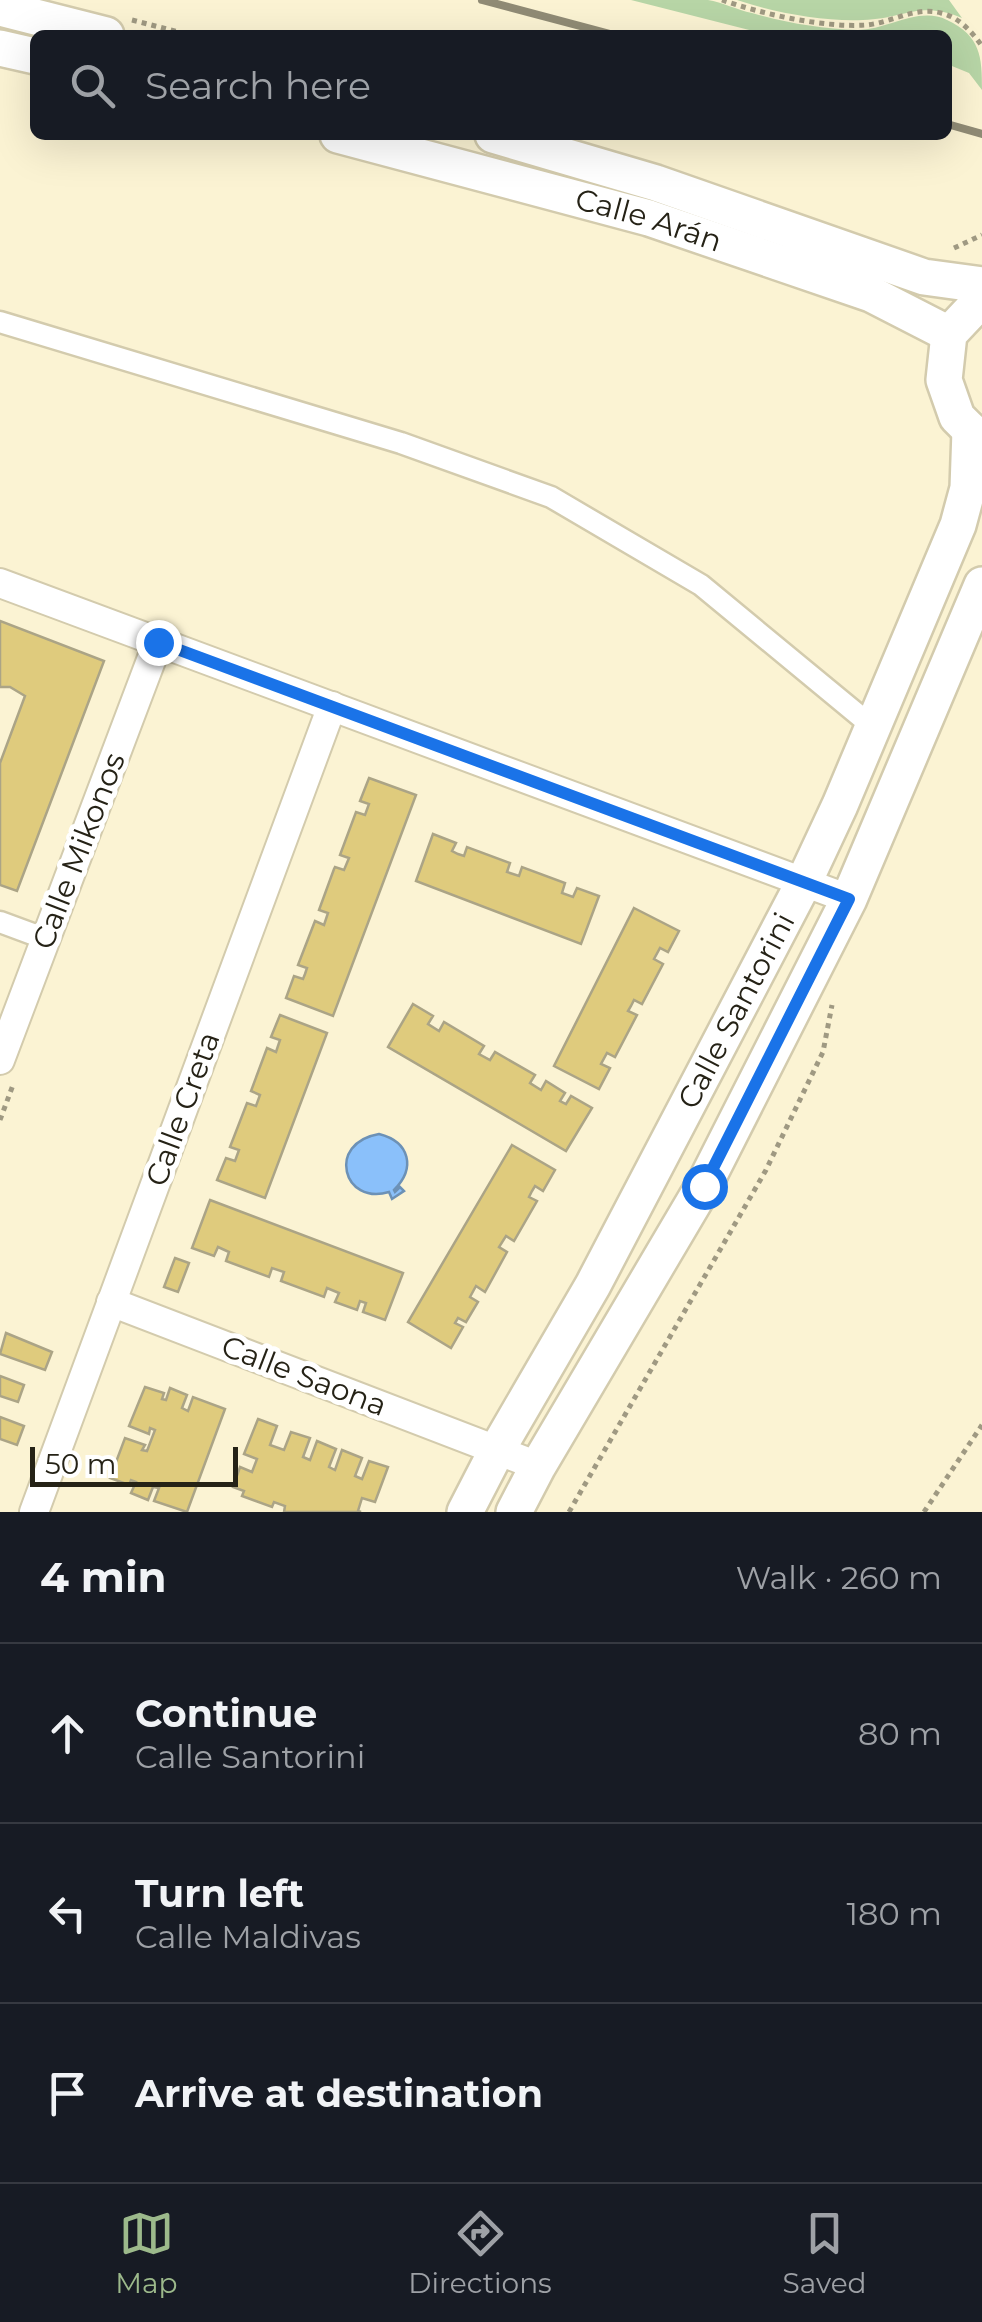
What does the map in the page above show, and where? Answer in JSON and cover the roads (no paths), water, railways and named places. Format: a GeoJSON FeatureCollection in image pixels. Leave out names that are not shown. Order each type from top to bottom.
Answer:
{"type":"FeatureCollection","features":[{"type":"Feature","properties":{"kind":"street"},"geometry":{"type":"LineString","coordinates":[[0,8],[86,30]]}},
{"type":"Feature","properties":{"kind":"street"},"geometry":{"type":"LineString","coordinates":[[0,48],[30,55]]}},
{"type":"Feature","properties":{"kind":"street","name":"Calle Arán"},"geometry":{"type":"LineString","coordinates":[[357,140],[649,218],[871,294],[950,334]]}},
{"type":"Feature","properties":{"kind":"street","name":"Calle Arán"},"geometry":{"type":"LineString","coordinates":[[511,140],[656,182],[924,276],[982,286]]}},
{"type":"Feature","properties":{"kind":"street"},"geometry":{"type":"LineString","coordinates":[[976,436],[957,418],[944,380],[950,334],[982,299]]}},
{"type":"Feature","properties":{"kind":"street"},"geometry":{"type":"LineString","coordinates":[[0,322],[401,443],[552,496],[700,585],[873,727]]}},
{"type":"Feature","properties":{"kind":"street","name":"Calle Santorini"},"geometry":{"type":"LineString","coordinates":[[465,1512],[593,1285],[804,882],[958,525],[976,436]]}},
{"type":"Feature","properties":{"kind":"street"},"geometry":{"type":"LineString","coordinates":[[0,583],[849,899]]}},
{"type":"Feature","properties":{"kind":"street","name":"Calle Santorini"},"geometry":{"type":"LineString","coordinates":[[514,1512],[704,1186],[849,899],[982,586]]}},
{"type":"Feature","properties":{"kind":"street","name":"Calle Mikonos"},"geometry":{"type":"LineString","coordinates":[[0,1060],[158,642]]}},
{"type":"Feature","properties":{"kind":"street","name":"Calle Creta"},"geometry":{"type":"LineString","coordinates":[[34,1512],[332,706]]}},
{"type":"Feature","properties":{"kind":"street"},"geometry":{"type":"LineString","coordinates":[[0,922],[46,938]]}},
{"type":"Feature","properties":{"kind":"street","name":"Calle Saona"},"geometry":{"type":"LineString","coordinates":[[111,1302],[538,1466]]}},
{"type":"Feature","properties":{"kind":"water"},"geometry":{"type":"Polygon","coordinates":[[[379,1134],[398,1143],[406,1157],[405,1173],[394,1190],[400,1187],[404,1191],[392,1199],[389,1192],[373,1194],[361,1190],[347,1172],[352,1149],[362,1140],[379,1134]]]}},
{"type":"Feature","properties":{"kind":"railway"},"geometry":{"type":"LineString","coordinates":[[482,0],[595,30]]}},
{"type":"Feature","properties":{"kind":"railway"},"geometry":{"type":"LineString","coordinates":[[952,125],[982,134]]}}]}
